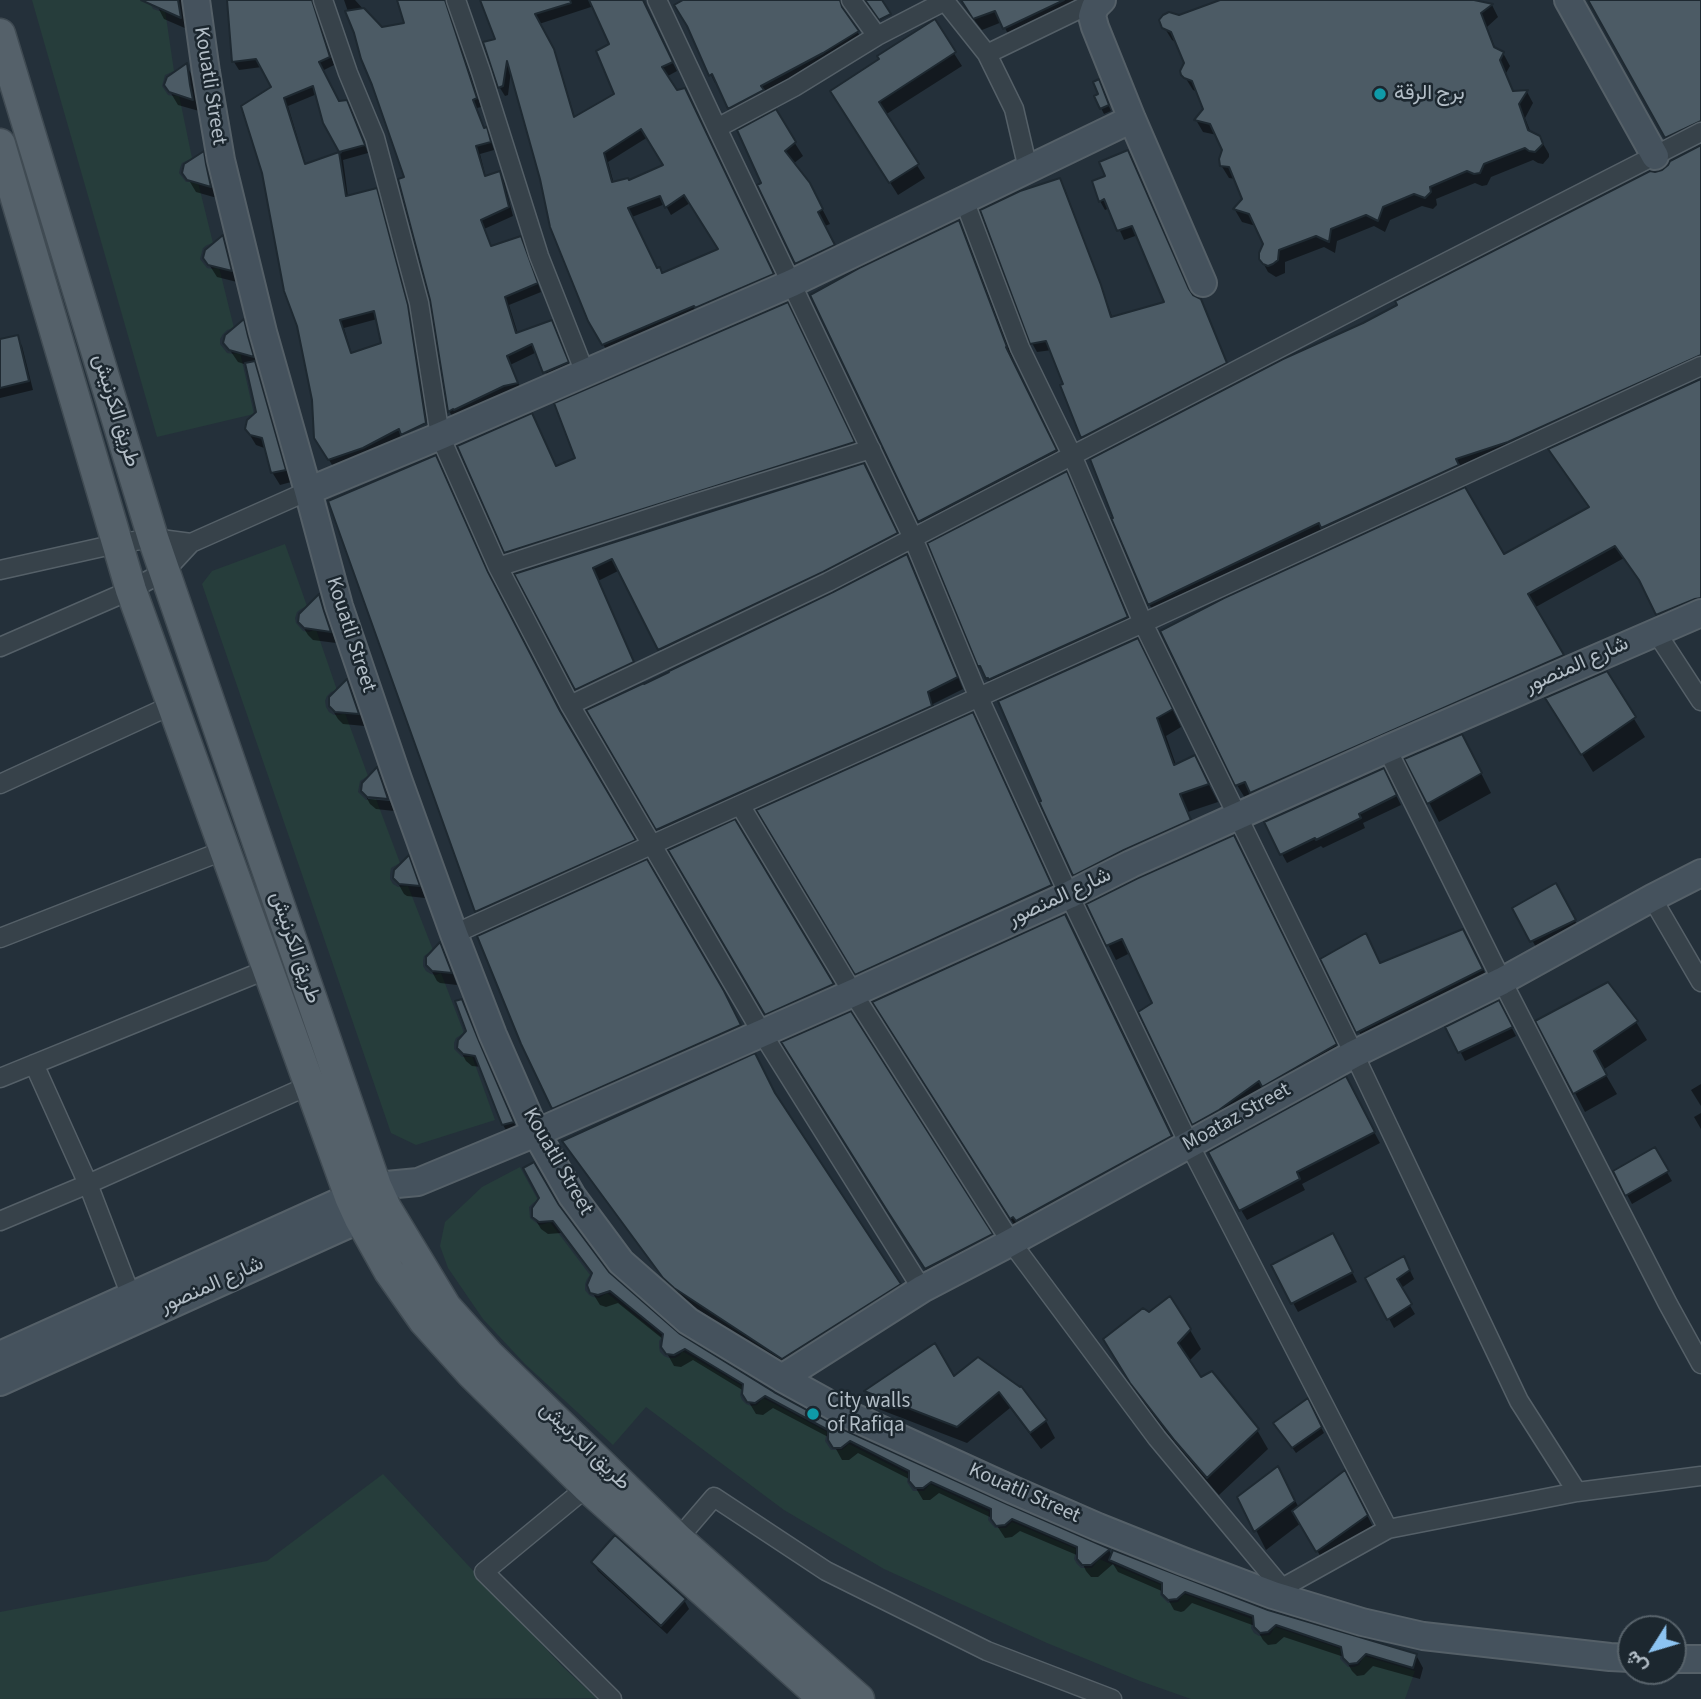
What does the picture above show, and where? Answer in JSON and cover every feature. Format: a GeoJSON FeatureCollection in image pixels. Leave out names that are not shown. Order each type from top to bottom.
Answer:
{"type":"FeatureCollection","features":[{"type":"Feature","properties":{"kind":"main road","name":"طريق الكرنيش"},"geometry":{"type":"LineString","coordinates":[[0,34],[153,538],[389,1271],[424,1321],[471,1373],[587,1488],[824,1699]]}},
{"type":"Feature","properties":{"kind":"main road","name":"طريق الكرنيش"},"geometry":{"type":"LineString","coordinates":[[0,144],[131,590],[310,1085],[368,1203],[446,1307],[489,1355],[678,1539],[859,1699]]}},
{"type":"Feature","properties":{"kind":"street","name":"Kouatli Street"},"geometry":{"type":"LineString","coordinates":[[196,0],[221,160],[263,332],[339,606],[398,779],[493,1035],[536,1133],[572,1196],[621,1262],[688,1321],[849,1415],[1135,1542],[1362,1622],[1423,1636],[1617,1657]]}},
{"type":"Feature","properties":{"kind":"street"},"geometry":{"type":"LineString","coordinates":[[323,0],[348,74],[379,151],[419,303],[440,436],[498,566],[570,705],[762,1033],[922,1289]]}},
{"type":"Feature","properties":{"kind":"street"},"geometry":{"type":"LineString","coordinates":[[456,0],[539,256],[585,373]]}},
{"type":"Feature","properties":{"kind":"street"},"geometry":{"type":"LineString","coordinates":[[657,0],[913,538],[979,698],[1069,895],[1189,1144],[1388,1529]]}},
{"type":"Feature","properties":{"kind":"street"},"geometry":{"type":"LineString","coordinates":[[851,0],[877,36]]}},
{"type":"Feature","properties":{"kind":"street"},"geometry":{"type":"LineString","coordinates":[[1568,0],[1655,156]]}},
{"type":"Feature","properties":{"kind":"street"},"geometry":{"type":"LineString","coordinates":[[717,128],[794,87],[877,36],[945,1],[988,54],[1014,109],[1028,169]]}},
{"type":"Feature","properties":{"kind":"street"},"geometry":{"type":"LineString","coordinates":[[988,54],[1090,4],[1099,3]]}},
{"type":"Feature","properties":{"kind":"street"},"geometry":{"type":"LineString","coordinates":[[1099,3],[1092,16],[1095,27],[1203,283]]}},
{"type":"Feature","properties":{"kind":"street"},"geometry":{"type":"LineString","coordinates":[[0,647],[131,590],[165,571],[191,543],[792,283],[1132,119]]}},
{"type":"Feature","properties":{"kind":"street"},"geometry":{"type":"LineString","coordinates":[[570,705],[828,582],[1701,132]]}},
{"type":"Feature","properties":{"kind":"street"},"geometry":{"type":"LineString","coordinates":[[964,200],[1020,348],[1072,455],[1143,623],[1354,1054],[1519,1401],[1577,1492]]}},
{"type":"Feature","properties":{"kind":"street"},"geometry":{"type":"LineString","coordinates":[[454,934],[979,698],[1701,366]]}},
{"type":"Feature","properties":{"kind":"street"},"geometry":{"type":"LineString","coordinates":[[498,566],[871,449]]}},
{"type":"Feature","properties":{"kind":"street"},"geometry":{"type":"LineString","coordinates":[[0,570],[153,538],[191,543]]}},
{"type":"Feature","properties":{"kind":"street","name":"شارع المنصور"},"geometry":{"type":"LineString","coordinates":[[0,1355],[131,1296],[368,1203],[536,1133],[853,993],[1387,749],[1701,612]]}},
{"type":"Feature","properties":{"kind":"street"},"geometry":{"type":"LineString","coordinates":[[1656,632],[1701,701]]}},
{"type":"Feature","properties":{"kind":"street"},"geometry":{"type":"LineString","coordinates":[[0,784],[172,705]]}},
{"type":"Feature","properties":{"kind":"street"},"geometry":{"type":"LineString","coordinates":[[1387,749],[1502,981],[1701,1364]]}},
{"type":"Feature","properties":{"kind":"street"},"geometry":{"type":"LineString","coordinates":[[740,805],[853,993],[1011,1242],[1157,1438],[1277,1592],[1388,1529],[1577,1492],[1701,1476]]}},
{"type":"Feature","properties":{"kind":"street"},"geometry":{"type":"LineString","coordinates":[[0,937],[225,850]]}},
{"type":"Feature","properties":{"kind":"street","name":"Moataz Street"},"geometry":{"type":"LineString","coordinates":[[782,1378],[922,1289],[1354,1054],[1502,981],[1701,873]]}},
{"type":"Feature","properties":{"kind":"street"},"geometry":{"type":"LineString","coordinates":[[1652,898],[1701,982]]}},
{"type":"Feature","properties":{"kind":"street"},"geometry":{"type":"LineString","coordinates":[[0,1078],[268,970]]}},
{"type":"Feature","properties":{"kind":"street"},"geometry":{"type":"LineString","coordinates":[[34,1065],[88,1185],[131,1296]]}},
{"type":"Feature","properties":{"kind":"street"},"geometry":{"type":"LineString","coordinates":[[0,1221],[88,1185],[310,1085]]}},
{"type":"Feature","properties":{"kind":"street","name":"شارع المنصور"},"geometry":{"type":"LineString","coordinates":[[0,1381],[368,1203]]}},
{"type":"Feature","properties":{"kind":"street"},"geometry":{"type":"LineString","coordinates":[[587,1488],[484,1572],[612,1699]]}},
{"type":"Feature","properties":{"kind":"street"},"geometry":{"type":"LineString","coordinates":[[678,1539],[714,1497],[826,1571],[986,1651],[1112,1699]]}},
{"type":"Feature","properties":{"kind":"green space"},"geometry":{"type":"Polygon","coordinates":[[[32,0],[148,0],[153,9],[165,10],[174,71],[165,75],[162,86],[168,95],[179,95],[192,158],[182,163],[179,173],[186,182],[198,182],[213,243],[203,248],[200,259],[207,268],[219,267],[234,328],[223,334],[220,344],[227,353],[240,352],[254,414],[157,437],[32,0]]]}},
{"type":"Feature","properties":{"kind":"green space"},"geometry":{"type":"Polygon","coordinates":[[[285,544],[307,606],[297,612],[296,623],[303,631],[316,629],[337,690],[327,696],[326,707],[334,715],[345,713],[368,776],[360,781],[358,792],[366,800],[376,799],[400,863],[391,868],[390,879],[398,887],[408,886],[433,950],[424,956],[423,966],[431,974],[441,973],[464,1033],[456,1038],[454,1049],[462,1057],[472,1056],[495,1120],[416,1145],[391,1133],[202,584],[212,571],[285,544]]]}},
{"type":"Feature","properties":{"kind":"green space"},"geometry":{"type":"Polygon","coordinates":[[[520,1167],[538,1200],[529,1207],[530,1218],[539,1225],[550,1222],[590,1275],[585,1284],[589,1295],[599,1298],[607,1293],[662,1337],[659,1347],[664,1356],[675,1358],[682,1351],[742,1386],[740,1395],[746,1404],[757,1405],[763,1398],[827,1432],[825,1441],[831,1450],[842,1450],[849,1444],[908,1474],[907,1482],[913,1491],[924,1491],[930,1484],[989,1512],[988,1520],[995,1528],[1006,1528],[1012,1522],[1076,1549],[1074,1559],[1081,1568],[1092,1568],[1099,1559],[1161,1585],[1160,1595],[1168,1603],[1178,1602],[1184,1594],[1252,1619],[1251,1628],[1259,1636],[1270,1635],[1275,1627],[1341,1649],[1340,1659],[1348,1667],[1359,1665],[1364,1656],[1415,1671],[1405,1699],[1191,1699],[1047,1643],[884,1569],[784,1510],[646,1407],[613,1445],[525,1364],[483,1319],[448,1268],[440,1246],[445,1222],[482,1187],[520,1167]]]}},
{"type":"Feature","properties":{"kind":"green space"},"geometry":{"type":"Polygon","coordinates":[[[383,1474],[562,1666],[596,1698],[0,1699],[0,1612],[267,1561],[383,1474]]]}},
{"type":"Feature","properties":{"kind":"building"},"geometry":{"type":"Polygon","coordinates":[[[141,0],[178,0],[181,18],[141,0]]]}},
{"type":"Feature","properties":{"kind":"building"},"geometry":{"type":"Polygon","coordinates":[[[227,0],[312,0],[330,57],[319,62],[339,101],[347,100],[365,145],[339,152],[346,196],[377,188],[408,305],[426,423],[401,435],[399,429],[363,448],[328,460],[314,438],[312,400],[297,326],[284,291],[262,173],[241,106],[271,87],[256,59],[232,62],[227,0]],[[313,86],[284,98],[305,164],[339,152],[323,123],[313,86]],[[374,311],[340,320],[351,353],[381,343],[374,311]]]}},
{"type":"Feature","properties":{"kind":"building"},"geometry":{"type":"Polygon","coordinates":[[[397,0],[445,0],[477,98],[473,100],[484,128],[487,127],[491,142],[476,146],[485,176],[500,171],[509,207],[481,220],[491,246],[521,236],[538,283],[505,297],[516,333],[552,320],[569,362],[543,373],[532,344],[507,356],[518,383],[504,386],[448,412],[430,300],[398,179],[404,177],[345,11],[364,8],[382,27],[404,23],[397,0]]]}},
{"type":"Feature","properties":{"kind":"building"},"geometry":{"type":"Polygon","coordinates":[[[480,0],[570,0],[571,3],[535,14],[554,49],[574,117],[614,94],[596,51],[609,44],[589,0],[643,0],[673,62],[662,67],[677,90],[685,88],[774,274],[602,345],[588,321],[550,227],[540,179],[507,61],[503,86],[498,88],[483,42],[495,39],[480,0]],[[641,129],[604,153],[612,182],[628,178],[629,180],[663,165],[641,129]],[[684,195],[665,208],[660,196],[628,208],[657,268],[660,267],[662,273],[718,249],[684,195]]]}},
{"type":"Feature","properties":{"kind":"building"},"geometry":{"type":"Polygon","coordinates":[[[683,0],[840,0],[859,31],[761,86],[764,90],[728,109],[674,5],[683,0]]]}},
{"type":"Feature","properties":{"kind":"building"},"geometry":{"type":"Polygon","coordinates":[[[865,0],[882,0],[891,14],[879,20],[865,0]]]}},
{"type":"Feature","properties":{"kind":"building"},"geometry":{"type":"Polygon","coordinates":[[[961,0],[1064,0],[1003,29],[995,11],[973,19],[961,0]]]}},
{"type":"Feature","properties":{"kind":"building"},"geometry":{"type":"Polygon","coordinates":[[[1220,0],[1474,0],[1493,4],[1481,13],[1494,47],[1504,52],[1500,60],[1513,91],[1528,90],[1519,104],[1528,130],[1540,136],[1543,144],[1535,152],[1525,148],[1484,164],[1480,173],[1467,171],[1430,187],[1431,192],[1425,198],[1414,194],[1383,207],[1378,221],[1366,215],[1331,229],[1329,242],[1316,236],[1279,250],[1278,260],[1268,266],[1263,264],[1259,253],[1263,244],[1249,214],[1233,209],[1242,199],[1229,167],[1220,166],[1222,150],[1210,124],[1194,120],[1203,109],[1192,81],[1181,75],[1184,63],[1171,32],[1162,28],[1159,20],[1169,12],[1179,15],[1220,0]]]}},
{"type":"Feature","properties":{"kind":"building"},"geometry":{"type":"Polygon","coordinates":[[[1588,0],[1701,0],[1701,121],[1665,138],[1588,0]]]}},
{"type":"Feature","properties":{"kind":"building"},"geometry":{"type":"Polygon","coordinates":[[[935,19],[956,52],[879,102],[919,164],[889,183],[830,91],[879,59],[877,56],[935,19]]]}},
{"type":"Feature","properties":{"kind":"building"},"geometry":{"type":"Polygon","coordinates":[[[187,63],[193,100],[169,92],[164,85],[167,77],[187,63]]]}},
{"type":"Feature","properties":{"kind":"building"},"geometry":{"type":"Polygon","coordinates":[[[1099,79],[1109,105],[1100,109],[1094,96],[1098,94],[1093,82],[1099,79]]]}},
{"type":"Feature","properties":{"kind":"building"},"geometry":{"type":"Polygon","coordinates":[[[776,109],[796,142],[785,151],[810,183],[823,209],[818,212],[835,245],[795,264],[757,185],[761,183],[737,130],[776,109]]]}},
{"type":"Feature","properties":{"kind":"building"},"geometry":{"type":"Polygon","coordinates":[[[1701,145],[1701,355],[1508,442],[1456,459],[1459,465],[1321,528],[1319,523],[1148,605],[1111,518],[1090,459],[1283,359],[1363,323],[1397,305],[1395,301],[1650,171],[1662,170],[1670,161],[1701,145]]]}},
{"type":"Feature","properties":{"kind":"building"},"geometry":{"type":"Polygon","coordinates":[[[1128,150],[1189,289],[1201,299],[1227,363],[1081,438],[1046,341],[1030,344],[980,210],[1020,191],[1060,178],[1111,317],[1164,302],[1132,226],[1117,231],[1104,199],[1099,202],[1092,181],[1105,176],[1099,162],[1128,150]]]}},
{"type":"Feature","properties":{"kind":"building"},"geometry":{"type":"Polygon","coordinates":[[[204,151],[211,187],[187,180],[182,173],[184,164],[204,151]]]}},
{"type":"Feature","properties":{"kind":"building"},"geometry":{"type":"Polygon","coordinates":[[[959,220],[1006,347],[1057,450],[918,522],[810,295],[959,220]]]}},
{"type":"Feature","properties":{"kind":"building"},"geometry":{"type":"Polygon","coordinates":[[[223,235],[232,271],[208,265],[203,258],[205,250],[223,235]]]}},
{"type":"Feature","properties":{"kind":"building"},"geometry":{"type":"Polygon","coordinates":[[[788,302],[855,442],[504,553],[457,446],[532,413],[556,466],[575,458],[554,403],[788,302]]]}},
{"type":"Feature","properties":{"kind":"building"},"geometry":{"type":"Polygon","coordinates":[[[244,319],[254,357],[229,350],[223,343],[225,335],[244,319]]]}},
{"type":"Feature","properties":{"kind":"building"},"geometry":{"type":"Polygon","coordinates":[[[18,335],[29,381],[0,388],[0,339],[18,335]]]}},
{"type":"Feature","properties":{"kind":"building"},"geometry":{"type":"Polygon","coordinates":[[[255,361],[286,470],[271,473],[262,438],[250,435],[245,429],[247,420],[256,412],[245,363],[255,361]]]}},
{"type":"Feature","properties":{"kind":"building"},"geometry":{"type":"Polygon","coordinates":[[[1701,379],[1701,598],[1656,615],[1639,580],[1615,546],[1528,594],[1564,655],[1250,793],[1245,782],[1235,786],[1160,631],[1224,598],[1465,487],[1504,554],[1589,507],[1548,449],[1701,379]]]}},
{"type":"Feature","properties":{"kind":"building"},"geometry":{"type":"Polygon","coordinates":[[[436,455],[488,572],[560,711],[636,840],[475,912],[328,501],[436,455]]]}},
{"type":"Feature","properties":{"kind":"building"},"geometry":{"type":"Polygon","coordinates":[[[864,463],[898,533],[823,572],[658,650],[612,559],[593,568],[634,662],[575,690],[514,574],[864,463]]]}},
{"type":"Feature","properties":{"kind":"building"},"geometry":{"type":"Polygon","coordinates":[[[1067,471],[1128,617],[988,680],[980,666],[978,667],[927,543],[1067,471]]]}},
{"type":"Feature","properties":{"kind":"building"},"geometry":{"type":"Polygon","coordinates":[[[907,554],[958,677],[928,692],[932,706],[656,830],[586,710],[669,672],[907,554]]]}},
{"type":"Feature","properties":{"kind":"building"},"geometry":{"type":"Polygon","coordinates":[[[319,594],[331,632],[304,628],[298,622],[299,614],[319,594]]]}},
{"type":"Feature","properties":{"kind":"building"},"geometry":{"type":"Polygon","coordinates":[[[1138,638],[1173,709],[1157,718],[1174,765],[1195,755],[1209,784],[1180,794],[1191,820],[1073,876],[1039,802],[1041,801],[998,701],[1138,638]]]}},
{"type":"Feature","properties":{"kind":"building"},"geometry":{"type":"Polygon","coordinates":[[[1607,671],[1636,717],[1581,755],[1545,698],[1607,671]]]}},
{"type":"Feature","properties":{"kind":"building"},"geometry":{"type":"Polygon","coordinates":[[[347,679],[359,714],[335,712],[329,706],[329,697],[347,679]]]}},
{"type":"Feature","properties":{"kind":"building"},"geometry":{"type":"Polygon","coordinates":[[[973,712],[1052,885],[855,975],[756,810],[973,712]]]}},
{"type":"Feature","properties":{"kind":"building"},"geometry":{"type":"Polygon","coordinates":[[[1462,734],[1482,773],[1427,804],[1404,759],[1462,734]]]}},
{"type":"Feature","properties":{"kind":"building"},"geometry":{"type":"Polygon","coordinates":[[[377,767],[388,799],[367,797],[361,791],[362,783],[377,767]]]}},
{"type":"Feature","properties":{"kind":"building"},"geometry":{"type":"Polygon","coordinates":[[[1384,768],[1397,795],[1359,814],[1361,818],[1280,855],[1264,822],[1384,768]]]}},
{"type":"Feature","properties":{"kind":"building"},"geometry":{"type":"Polygon","coordinates":[[[735,819],[834,984],[765,1015],[668,850],[735,819]]]}},
{"type":"Feature","properties":{"kind":"building"},"geometry":{"type":"Polygon","coordinates":[[[1234,835],[1337,1044],[1262,1087],[1259,1081],[1219,1110],[1192,1125],[1138,1012],[1152,1003],[1122,939],[1106,946],[1086,904],[1234,835]]]}},
{"type":"Feature","properties":{"kind":"building"},"geometry":{"type":"Polygon","coordinates":[[[409,855],[420,886],[399,884],[393,878],[394,870],[409,855]]]}},
{"type":"Feature","properties":{"kind":"building"},"geometry":{"type":"Polygon","coordinates":[[[647,859],[741,1025],[552,1109],[521,1044],[477,936],[647,859]]]}},
{"type":"Feature","properties":{"kind":"building"},"geometry":{"type":"Polygon","coordinates":[[[1556,883],[1576,920],[1530,942],[1512,908],[1556,883]]]}},
{"type":"Feature","properties":{"kind":"building"},"geometry":{"type":"Polygon","coordinates":[[[1065,914],[1172,1136],[1016,1221],[1013,1217],[1010,1219],[872,1002],[1065,914]]]}},
{"type":"Feature","properties":{"kind":"building"},"geometry":{"type":"Polygon","coordinates":[[[1463,929],[1483,969],[1356,1033],[1320,959],[1366,933],[1380,963],[1463,929]]]}},
{"type":"Feature","properties":{"kind":"building"},"geometry":{"type":"Polygon","coordinates":[[[440,942],[452,973],[432,971],[426,965],[426,957],[440,942]]]}},
{"type":"Feature","properties":{"kind":"building"},"geometry":{"type":"Polygon","coordinates":[[[1608,982],[1638,1021],[1594,1051],[1607,1075],[1573,1094],[1535,1021],[1608,982]]]}},
{"type":"Feature","properties":{"kind":"building"},"geometry":{"type":"Polygon","coordinates":[[[462,999],[514,1122],[502,1125],[475,1056],[463,1054],[457,1048],[458,1040],[466,1031],[455,1001],[462,999]]]}},
{"type":"Feature","properties":{"kind":"building"},"geometry":{"type":"Polygon","coordinates":[[[1499,1000],[1513,1027],[1458,1053],[1445,1027],[1499,1000]]]}},
{"type":"Feature","properties":{"kind":"building"},"geometry":{"type":"Polygon","coordinates":[[[851,1011],[993,1234],[925,1269],[781,1042],[851,1011]]]}},
{"type":"Feature","properties":{"kind":"building"},"geometry":{"type":"Polygon","coordinates":[[[755,1053],[775,1093],[901,1284],[782,1359],[663,1278],[562,1141],[755,1053]]]}},
{"type":"Feature","properties":{"kind":"building"},"geometry":{"type":"Polygon","coordinates":[[[1346,1076],[1375,1132],[1297,1172],[1300,1179],[1239,1211],[1208,1152],[1346,1076]]]}},
{"type":"Feature","properties":{"kind":"building"},"geometry":{"type":"Polygon","coordinates":[[[1655,1147],[1669,1171],[1625,1196],[1613,1171],[1655,1147]]]}},
{"type":"Feature","properties":{"kind":"building"},"geometry":{"type":"Polygon","coordinates":[[[534,1162],[559,1205],[609,1272],[680,1334],[774,1392],[842,1429],[1110,1549],[1091,1565],[1082,1565],[1077,1559],[1077,1547],[1012,1519],[1005,1525],[996,1526],[991,1519],[991,1509],[931,1482],[923,1488],[915,1488],[909,1481],[909,1471],[850,1441],[841,1448],[833,1448],[828,1440],[828,1430],[765,1396],[755,1403],[747,1402],[742,1394],[743,1384],[685,1349],[674,1355],[666,1354],[661,1347],[663,1334],[610,1291],[598,1295],[590,1293],[587,1285],[592,1273],[553,1221],[539,1222],[532,1217],[532,1208],[539,1198],[523,1168],[534,1162]]]}},
{"type":"Feature","properties":{"kind":"building"},"geometry":{"type":"Polygon","coordinates":[[[1333,1233],[1353,1272],[1291,1304],[1271,1265],[1333,1233]]]}},
{"type":"Feature","properties":{"kind":"building"},"geometry":{"type":"Polygon","coordinates":[[[1404,1256],[1410,1270],[1397,1279],[1412,1304],[1387,1320],[1365,1278],[1404,1256]]]}},
{"type":"Feature","properties":{"kind":"building"},"geometry":{"type":"Polygon","coordinates":[[[1170,1296],[1191,1329],[1178,1343],[1201,1377],[1212,1371],[1259,1429],[1207,1478],[1130,1383],[1103,1339],[1143,1308],[1149,1312],[1170,1296]]]}},
{"type":"Feature","properties":{"kind":"building"},"geometry":{"type":"Polygon","coordinates":[[[935,1343],[954,1376],[978,1357],[1021,1386],[1047,1420],[1030,1433],[999,1392],[957,1427],[864,1391],[935,1343]]]}},
{"type":"Feature","properties":{"kind":"building"},"geometry":{"type":"Polygon","coordinates":[[[1308,1398],[1322,1427],[1292,1448],[1273,1423],[1308,1398]]]}},
{"type":"Feature","properties":{"kind":"building"},"geometry":{"type":"Polygon","coordinates":[[[1278,1466],[1295,1501],[1254,1532],[1237,1497],[1278,1466]]]}},
{"type":"Feature","properties":{"kind":"building"},"geometry":{"type":"Polygon","coordinates":[[[1345,1470],[1368,1515],[1316,1552],[1292,1511],[1345,1470]]]}},
{"type":"Feature","properties":{"kind":"building"},"geometry":{"type":"Polygon","coordinates":[[[615,1535],[686,1599],[661,1626],[591,1562],[615,1535]]]}},
{"type":"Feature","properties":{"kind":"building"},"geometry":{"type":"Polygon","coordinates":[[[1113,1550],[1268,1610],[1417,1654],[1413,1668],[1366,1654],[1357,1663],[1349,1664],[1343,1658],[1341,1647],[1276,1625],[1268,1632],[1260,1633],[1254,1627],[1253,1616],[1185,1592],[1177,1599],[1168,1600],[1162,1594],[1162,1583],[1109,1560],[1113,1550]]]}},
{"type":"Feature","properties":{"kind":"place","name":"برج الرقة"},"geometry":{"type":"Point","coordinates":[1380,94]}},
{"type":"Feature","properties":{"kind":"place","name":"City walls of Rafiqa"},"geometry":{"type":"Point","coordinates":[813,1414]}}]}
